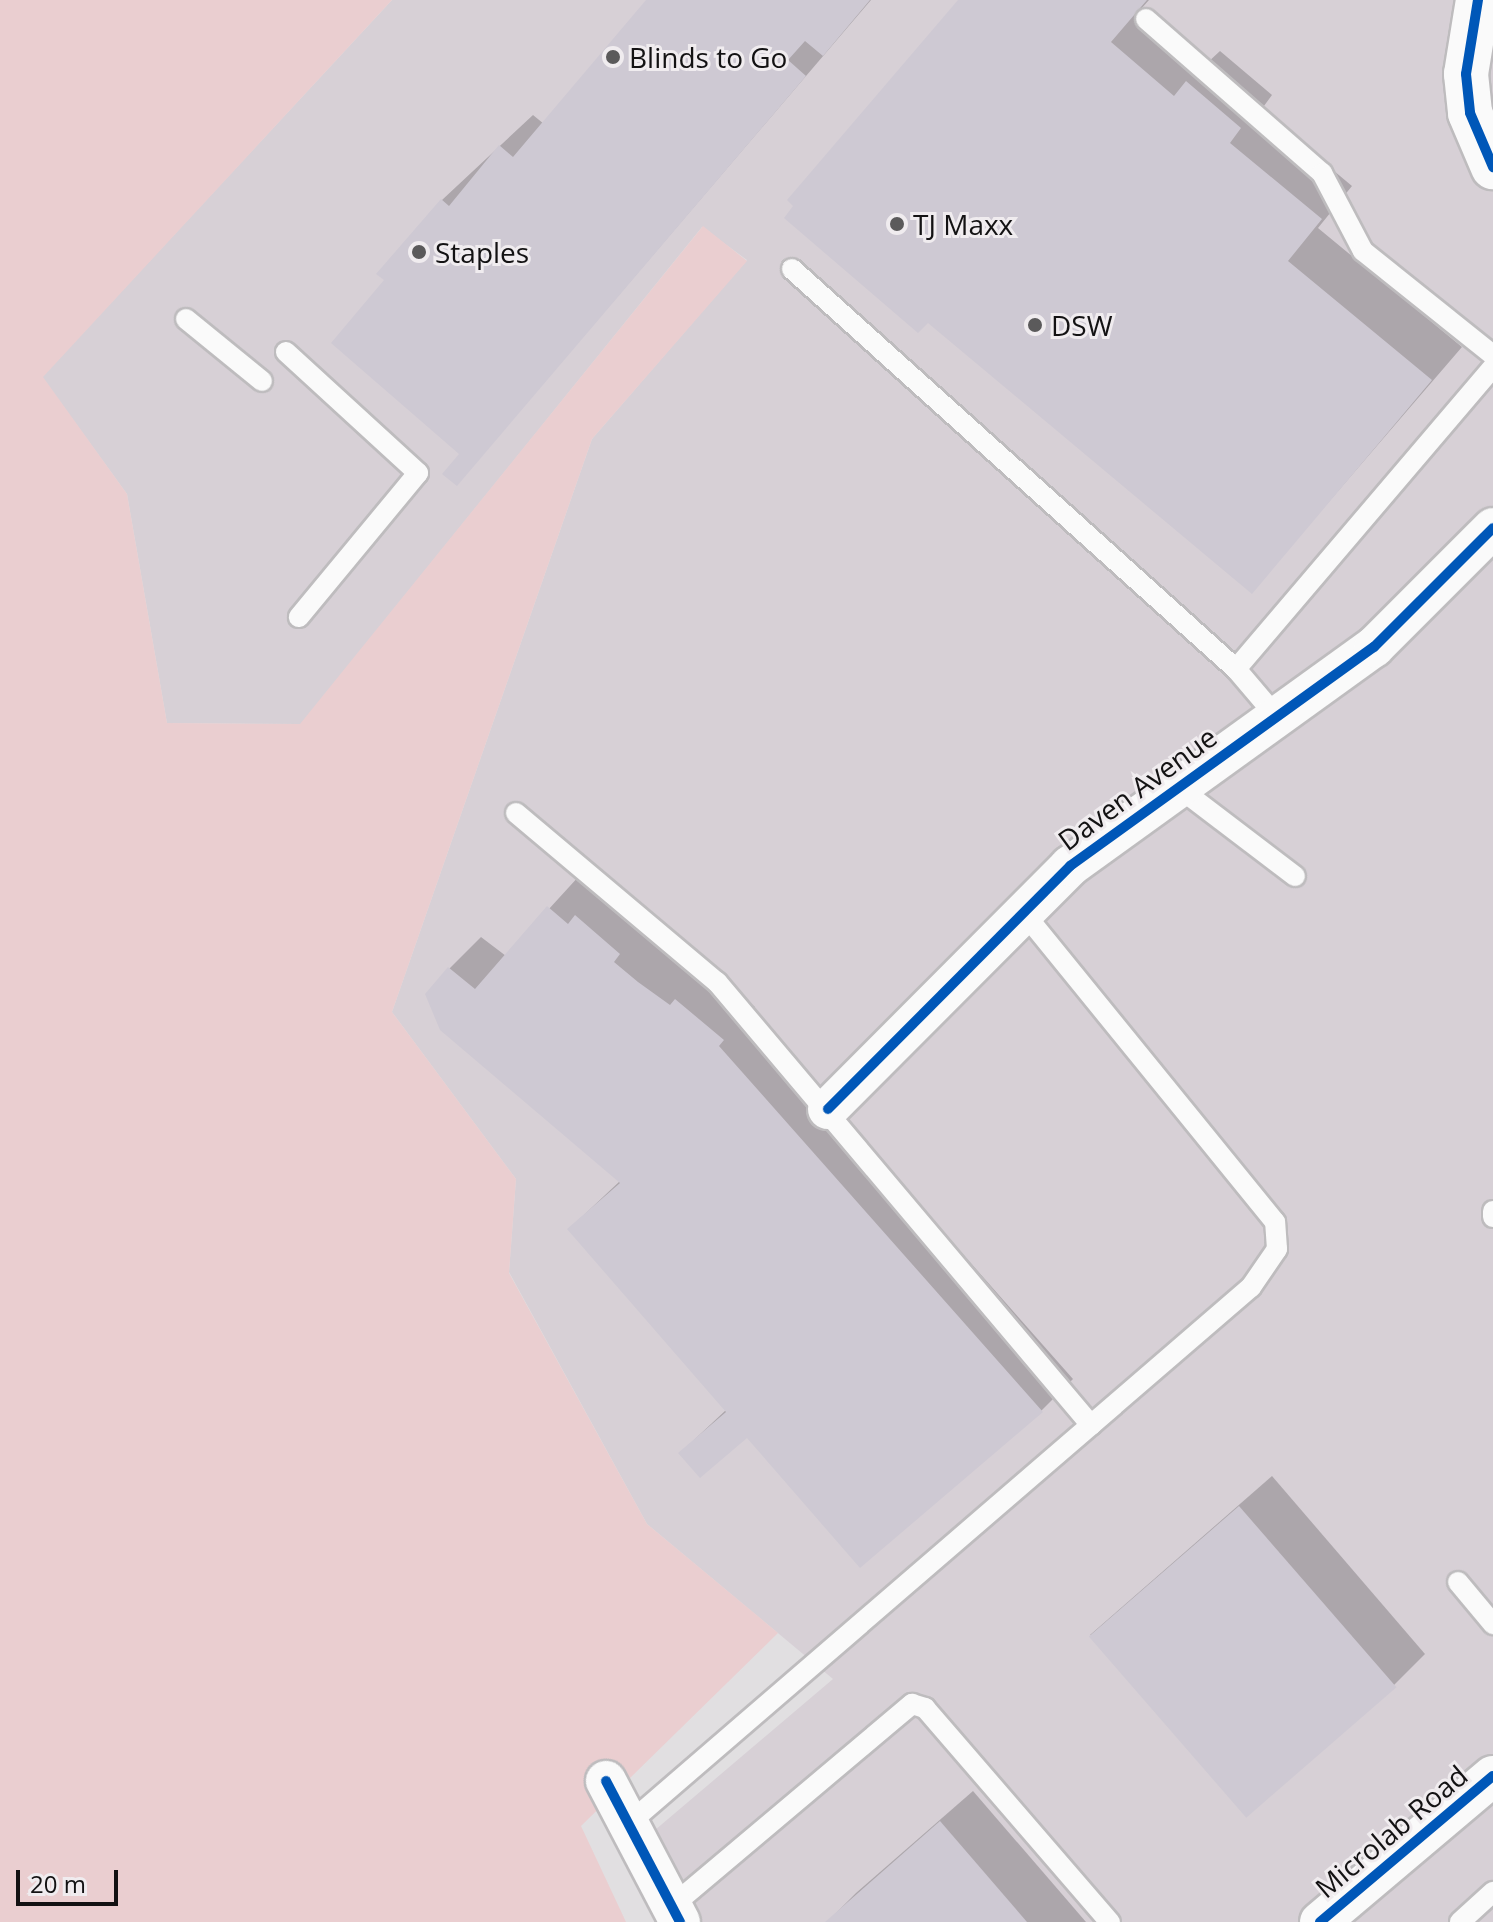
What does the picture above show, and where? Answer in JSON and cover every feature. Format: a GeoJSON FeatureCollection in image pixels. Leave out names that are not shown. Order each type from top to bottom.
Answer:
{"type":"FeatureCollection","features":[{"type":"Feature","properties":{"kind":"street"},"geometry":{"type":"LineString","coordinates":[[1478,0],[1466,74],[1470,113],[1493,167]]}},
{"type":"Feature","properties":{"kind":"street","name":"Daven Avenue"},"geometry":{"type":"LineString","coordinates":[[828,1109],[1021,909],[1178,787],[1374,647],[1493,528]]}},
{"type":"Feature","properties":{"kind":"street"},"geometry":{"type":"LineString","coordinates":[[606,1781],[676,1914]]}},
{"type":"Feature","properties":{"kind":"street","name":"Microlab Road"},"geometry":{"type":"LineString","coordinates":[[1320,1922],[1491,1782]]}},
{"type":"Feature","properties":{"kind":"lane"},"geometry":{"type":"LineString","coordinates":[[1146,19],[1322,173],[1363,251],[1493,355]]}},
{"type":"Feature","properties":{"kind":"lane"},"geometry":{"type":"LineString","coordinates":[[792,269],[1236,669],[1276,716]]}},
{"type":"Feature","properties":{"kind":"lane"},"geometry":{"type":"LineString","coordinates":[[186,319],[262,381]]}},
{"type":"Feature","properties":{"kind":"lane"},"geometry":{"type":"LineString","coordinates":[[286,352],[418,473],[299,617]]}},
{"type":"Feature","properties":{"kind":"lane"},"geometry":{"type":"LineString","coordinates":[[1236,669],[1493,367]]}},
{"type":"Feature","properties":{"kind":"lane"},"geometry":{"type":"LineString","coordinates":[[1178,787],[1295,876]]}},
{"type":"Feature","properties":{"kind":"lane"},"geometry":{"type":"LineString","coordinates":[[516,813],[717,982],[828,1109],[1091,1425]]}},
{"type":"Feature","properties":{"kind":"lane"},"geometry":{"type":"LineString","coordinates":[[627,1825],[1251,1287],[1277,1249],[1275,1222],[1021,909]]}},
{"type":"Feature","properties":{"kind":"lane"},"geometry":{"type":"LineString","coordinates":[[1458,1582],[1493,1624]]}},
{"type":"Feature","properties":{"kind":"lane"},"geometry":{"type":"LineString","coordinates":[[676,1914],[912,1704],[925,1708],[1110,1922]]}},
{"type":"Feature","properties":{"kind":"lane"},"geometry":{"type":"LineString","coordinates":[[1460,1922],[1493,1892]]}},
{"type":"Feature","properties":{"kind":"shaded area"},"geometry":{"type":"Polygon","coordinates":[[[0,0],[392,0],[43,377],[127,494],[167,723],[300,724],[703,226],[747,261],[592,439],[392,1012],[516,1179],[509,1273],[647,1524],[778,1633],[581,1826],[626,1922],[0,1922],[0,0]]]}},
{"type":"Feature","properties":{"kind":"shaded area"},"geometry":{"type":"Polygon","coordinates":[[[392,0],[1493,0],[1493,1922],[662,1922],[635,1847],[833,1679],[647,1524],[509,1272],[516,1179],[392,1012],[592,439],[747,260],[702,227],[301,724],[167,723],[127,494],[42,377],[392,0]]]}},
{"type":"Feature","properties":{"kind":"building"},"geometry":{"type":"Polygon","coordinates":[[[646,0],[870,0],[823,56],[805,41],[788,60],[806,76],[457,486],[442,474],[459,454],[331,343],[384,280],[376,274],[441,199],[449,206],[499,145],[513,157],[646,0]]]}},
{"type":"Feature","properties":{"kind":"building"},"geometry":{"type":"Polygon","coordinates":[[[958,0],[1147,0],[1111,42],[1174,96],[1186,81],[1241,128],[1230,143],[1322,219],[1288,261],[1432,380],[1252,594],[928,323],[918,333],[784,218],[793,206],[787,200],[958,0]]]}},
{"type":"Feature","properties":{"kind":"building"},"geometry":{"type":"Polygon","coordinates":[[[547,906],[568,924],[575,915],[620,954],[614,962],[670,1005],[675,999],[724,1040],[719,1046],[1043,1412],[860,1568],[747,1438],[700,1478],[678,1453],[726,1412],[567,1229],[620,1183],[440,1030],[425,994],[448,967],[475,989],[547,906]]]}},
{"type":"Feature","properties":{"kind":"building"},"geometry":{"type":"Polygon","coordinates":[[[1239,1506],[1396,1687],[1246,1818],[1089,1637],[1239,1506]]]}},
{"type":"Feature","properties":{"kind":"building"},"geometry":{"type":"Polygon","coordinates":[[[940,1821],[1027,1922],[825,1922],[940,1821]]]}},
{"type":"Feature","properties":{"kind":"cycle path"},"geometry":{"type":"LineString","coordinates":[[1478,0],[1466,74],[1470,113],[1493,167]]}},
{"type":"Feature","properties":{"kind":"cycle path"},"geometry":{"type":"LineString","coordinates":[[828,1109],[1070,866],[1374,647],[1493,528]]}},
{"type":"Feature","properties":{"kind":"cycle path"},"geometry":{"type":"LineString","coordinates":[[1320,1922],[1493,1776]]}},
{"type":"Feature","properties":{"kind":"cycle path"},"geometry":{"type":"LineString","coordinates":[[606,1781],[680,1922]]}},
{"type":"Feature","properties":{"kind":"place","name":"Blinds to Go"},"geometry":{"type":"Point","coordinates":[613,57]}},
{"type":"Feature","properties":{"kind":"place","name":"TJ Maxx"},"geometry":{"type":"Point","coordinates":[897,224]}},
{"type":"Feature","properties":{"kind":"place","name":"Staples"},"geometry":{"type":"Point","coordinates":[419,252]}},
{"type":"Feature","properties":{"kind":"place","name":"DSW"},"geometry":{"type":"Point","coordinates":[1035,325]}}]}
